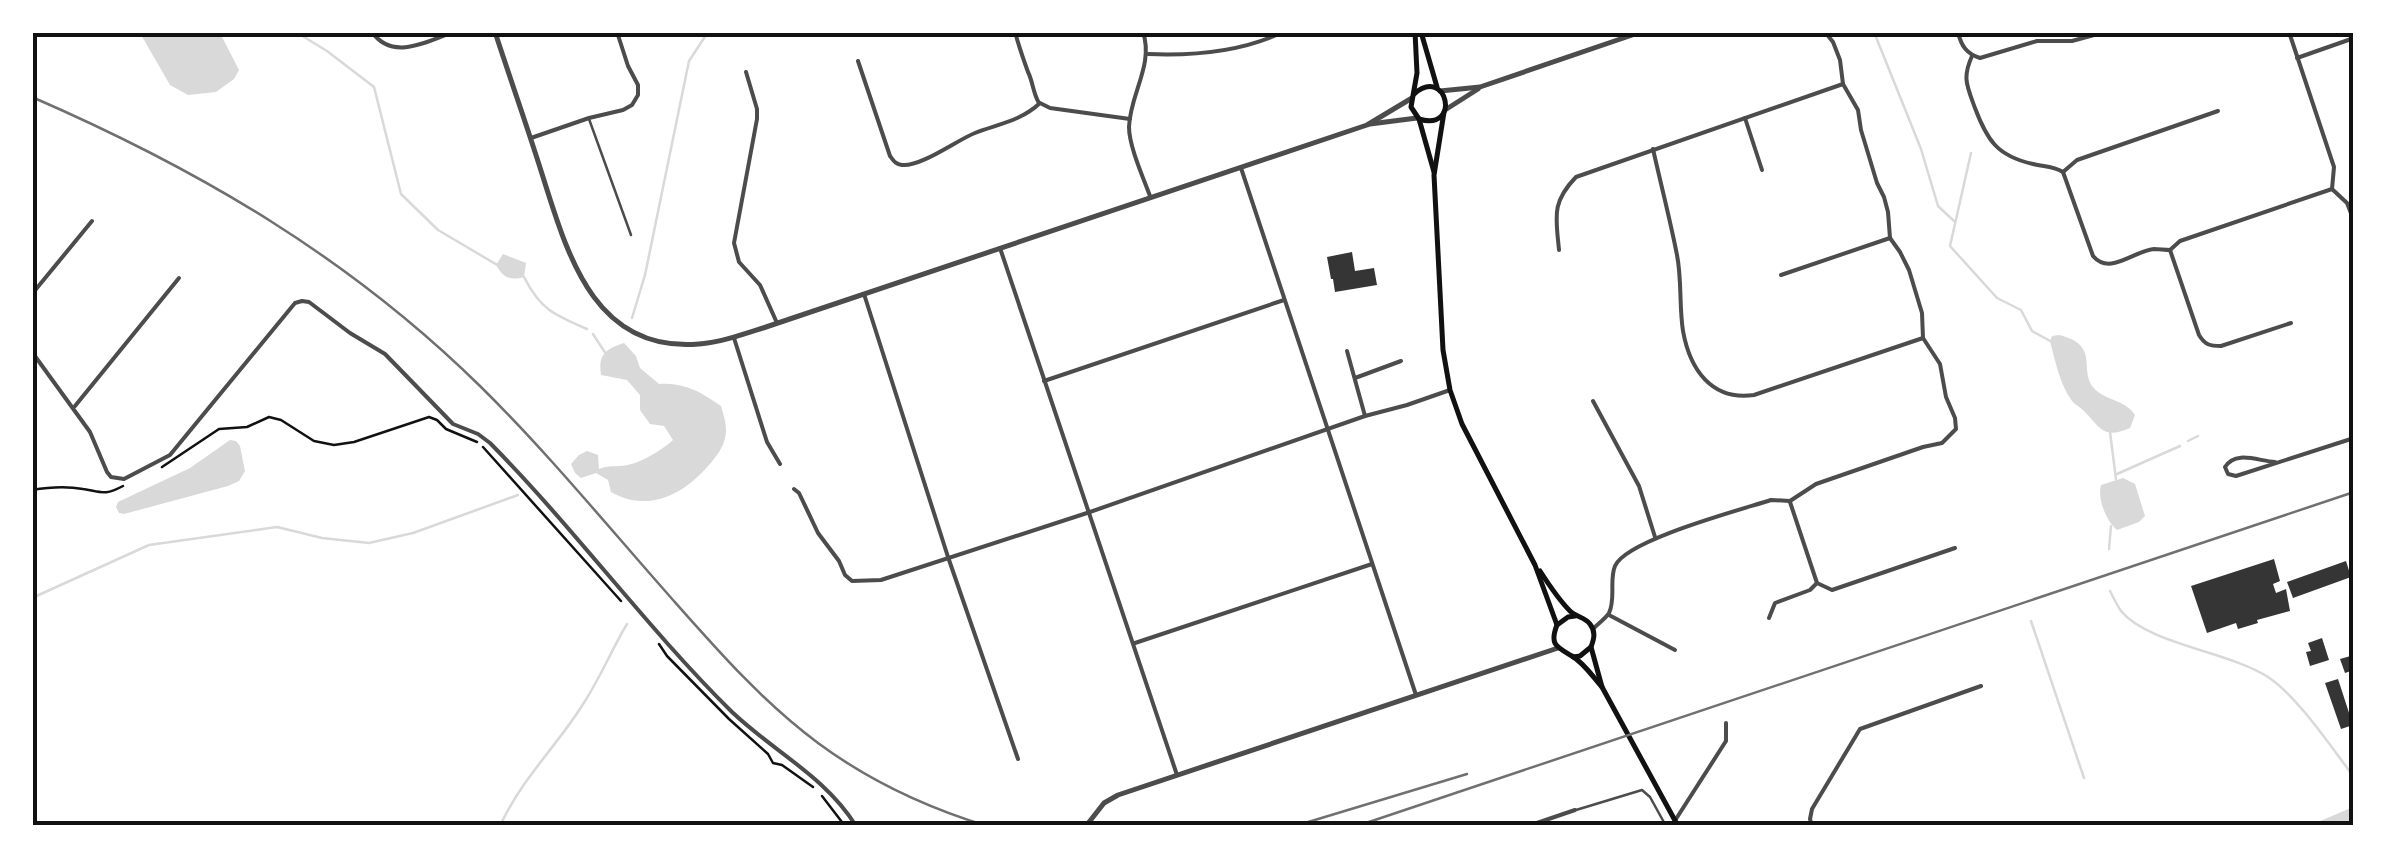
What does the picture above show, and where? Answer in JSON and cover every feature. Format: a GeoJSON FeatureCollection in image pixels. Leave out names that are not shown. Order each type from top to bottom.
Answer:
{"type":"FeatureCollection","features":[{"type":"Feature","properties":{"kind":"main road"},"geometry":{"type":"LineString","coordinates":[[1418,32],[1438,90],[1446,100],[1434,174],[1443,350],[1450,390],[1462,424],[1535,565],[1558,625]]}},
{"type":"Feature","properties":{"kind":"main road"},"geometry":{"type":"LineString","coordinates":[[1418,32],[1412,110],[1418,118],[1434,174]]}},
{"type":"Feature","properties":{"kind":"main road"},"geometry":{"type":"LineString","coordinates":[[1413,97],[1424,87],[1438,90]]}},
{"type":"Feature","properties":{"kind":"main road"},"geometry":{"type":"LineString","coordinates":[[1418,118],[1434,120],[1444,111]]}},
{"type":"Feature","properties":{"kind":"main road"},"geometry":{"type":"LineString","coordinates":[[1535,565],[1559,600],[1593,629],[1594,642],[1580,656],[1562,652],[1554,636],[1562,620],[1575,616]]}},
{"type":"Feature","properties":{"kind":"main road"},"geometry":{"type":"LineString","coordinates":[[1591,648],[1602,687],[1677,823]]}},
{"type":"Feature","properties":{"kind":"main road"},"geometry":{"type":"LineString","coordinates":[[1573,656],[1602,687]]}},
{"type":"Feature","properties":{"kind":"street"},"geometry":{"type":"LineString","coordinates":[[372,32],[376,40],[389,47],[404,48],[453,32]]}},
{"type":"Feature","properties":{"kind":"street"},"geometry":{"type":"LineString","coordinates":[[495,32],[556,220],[581,280],[612,318],[651,339],[675,344],[734,338],[1368,125],[1418,118]]}},
{"type":"Feature","properties":{"kind":"street"},"geometry":{"type":"LineString","coordinates":[[531,138],[632,104],[638,95],[638,85],[617,32]]}},
{"type":"Feature","properties":{"kind":"street"},"geometry":{"type":"LineString","coordinates":[[1015,32],[1040,104],[1130,118]]}},
{"type":"Feature","properties":{"kind":"street"},"geometry":{"type":"LineString","coordinates":[[1143,32],[1148,54],[1129,133],[1150,197]]}},
{"type":"Feature","properties":{"kind":"street"},"geometry":{"type":"LineString","coordinates":[[1148,54],[1188,56],[1220,52],[1283,32]]}},
{"type":"Feature","properties":{"kind":"street"},"geometry":{"type":"LineString","coordinates":[[1444,111],[1480,88],[1641,32]]}},
{"type":"Feature","properties":{"kind":"street"},"geometry":{"type":"LineString","coordinates":[[1593,629],[1608,615],[1615,566],[1624,554],[1655,538],[1770,500],[1790,501],[1816,484],[1942,443],[1956,429],[1940,364],[1923,338],[1922,313],[1909,270],[1890,238],[1888,212],[1876,184],[1858,110],[1843,84],[1840,60],[1825,32]]}},
{"type":"Feature","properties":{"kind":"street"},"geometry":{"type":"LineString","coordinates":[[1958,32],[1964,48],[1980,58],[2037,42],[2087,38],[2105,32]]}},
{"type":"Feature","properties":{"kind":"street"},"geometry":{"type":"LineString","coordinates":[[2289,32],[2334,167],[2332,189]]}},
{"type":"Feature","properties":{"kind":"street"},"geometry":{"type":"LineString","coordinates":[[2298,58],[2354,38]]}},
{"type":"Feature","properties":{"kind":"street"},"geometry":{"type":"LineString","coordinates":[[1972,56],[1966,82],[1988,140],[2000,151],[2063,172],[2094,256],[2107,266],[2154,249],[2170,250],[2180,241],[2332,189]]}},
{"type":"Feature","properties":{"kind":"street"},"geometry":{"type":"LineString","coordinates":[[858,61],[890,156],[904,166],[946,150],[971,134],[1018,119],[1040,104]]}},
{"type":"Feature","properties":{"kind":"street"},"geometry":{"type":"LineString","coordinates":[[746,72],[758,119],[734,243],[739,262],[760,285],[777,323]]}},
{"type":"Feature","properties":{"kind":"street"},"geometry":{"type":"LineString","coordinates":[[1559,250],[1555,210],[1562,191],[1576,177],[1843,84]]}},
{"type":"Feature","properties":{"kind":"street"},"geometry":{"type":"LineString","coordinates":[[1438,90],[1480,88]]}},
{"type":"Feature","properties":{"kind":"street"},"geometry":{"type":"LineString","coordinates":[[1368,125],[1413,97]]}},
{"type":"Feature","properties":{"kind":"street"},"geometry":{"type":"LineString","coordinates":[[2063,172],[2077,160],[2218,111]]}},
{"type":"Feature","properties":{"kind":"street"},"geometry":{"type":"LineString","coordinates":[[1745,118],[1762,170]]}},
{"type":"Feature","properties":{"kind":"street"},"geometry":{"type":"LineString","coordinates":[[1653,150],[1678,259],[1684,334],[1705,380],[1722,394],[1754,394],[1923,338]]}},
{"type":"Feature","properties":{"kind":"street"},"geometry":{"type":"LineString","coordinates":[[1240,167],[1416,695]]}},
{"type":"Feature","properties":{"kind":"street"},"geometry":{"type":"LineString","coordinates":[[2332,189],[2347,202],[2354,221]]}},
{"type":"Feature","properties":{"kind":"street"},"geometry":{"type":"LineString","coordinates":[[32,294],[92,221]]}},
{"type":"Feature","properties":{"kind":"street"},"geometry":{"type":"LineString","coordinates":[[1781,275],[1890,238]]}},
{"type":"Feature","properties":{"kind":"street"},"geometry":{"type":"LineString","coordinates":[[1000,248],[1177,776]]}},
{"type":"Feature","properties":{"kind":"street"},"geometry":{"type":"LineString","coordinates":[[2170,250],[2203,342],[2221,346],[2290,323]]}},
{"type":"Feature","properties":{"kind":"street"},"geometry":{"type":"LineString","coordinates":[[74,408],[180,278]]}},
{"type":"Feature","properties":{"kind":"street"},"geometry":{"type":"LineString","coordinates":[[864,293],[1018,760]]}},
{"type":"Feature","properties":{"kind":"street"},"geometry":{"type":"LineString","coordinates":[[1044,381],[1284,300]]}},
{"type":"Feature","properties":{"kind":"street"},"geometry":{"type":"LineString","coordinates":[[32,352],[90,432],[107,472],[111,477],[124,479],[170,455],[296,303],[309,302],[350,334],[385,354],[452,424],[490,443],[733,712],[829,791],[856,826]]}},
{"type":"Feature","properties":{"kind":"street"},"geometry":{"type":"LineString","coordinates":[[734,338],[767,442],[780,464]]}},
{"type":"Feature","properties":{"kind":"street"},"geometry":{"type":"LineString","coordinates":[[1347,351],[1365,416]]}},
{"type":"Feature","properties":{"kind":"street"},"geometry":{"type":"LineString","coordinates":[[1355,378],[1401,361]]}},
{"type":"Feature","properties":{"kind":"street"},"geometry":{"type":"LineString","coordinates":[[794,488],[845,575],[852,581],[881,580],[1450,390]]}},
{"type":"Feature","properties":{"kind":"street"},"geometry":{"type":"LineString","coordinates":[[1593,400],[1639,486],[1655,538]]}},
{"type":"Feature","properties":{"kind":"street"},"geometry":{"type":"LineString","coordinates":[[2276,462],[2241,456],[2225,467],[2228,474],[2236,476],[2354,438]]}},
{"type":"Feature","properties":{"kind":"street"},"geometry":{"type":"LineString","coordinates":[[1790,501],[1816,583],[1832,590],[1955,548]]}},
{"type":"Feature","properties":{"kind":"street"},"geometry":{"type":"LineString","coordinates":[[1133,644],[1372,564]]}},
{"type":"Feature","properties":{"kind":"street"},"geometry":{"type":"LineString","coordinates":[[1770,618],[1775,602],[1810,590],[1816,583]]}},
{"type":"Feature","properties":{"kind":"street"},"geometry":{"type":"LineString","coordinates":[[1608,615],[1675,650]]}},
{"type":"Feature","properties":{"kind":"street"},"geometry":{"type":"LineString","coordinates":[[1086,826],[1104,802],[1118,795],[1558,648]]}},
{"type":"Feature","properties":{"kind":"street"},"geometry":{"type":"LineString","coordinates":[[1812,826],[1812,810],[1860,729],[1981,686]]}},
{"type":"Feature","properties":{"kind":"street"},"geometry":{"type":"LineString","coordinates":[[1677,823],[1726,741],[1726,723]]}},
{"type":"Feature","properties":{"kind":"street"},"geometry":{"type":"LineString","coordinates":[[1528,826],[1575,810]]}},
{"type":"Feature","properties":{"kind":"lane"},"geometry":{"type":"LineString","coordinates":[[589,118],[631,235]]}},
{"type":"Feature","properties":{"kind":"lane"},"geometry":{"type":"LineString","coordinates":[[1575,810],[1642,790],[1666,826]]}},
{"type":"Feature","properties":{"kind":"path"},"geometry":{"type":"LineString","coordinates":[[156,470],[220,430],[247,427],[269,418],[281,420],[314,440],[334,445],[430,418],[437,420]]}},
{"type":"Feature","properties":{"kind":"path"},"geometry":{"type":"LineString","coordinates":[[32,490],[86,489],[105,494],[128,484]]}},
{"type":"Feature","properties":{"kind":"shaded area"},"geometry":{"type":"Polygon","coordinates":[[[140,33],[220,33],[239,70],[234,79],[216,92],[188,95],[170,85],[140,33]]]}},
{"type":"Feature","properties":{"kind":"shaded area"},"geometry":{"type":"Polygon","coordinates":[[[503,254],[526,263],[524,277],[510,278],[501,272],[496,265],[503,254]]]}},
{"type":"Feature","properties":{"kind":"shaded area"},"geometry":{"type":"Polygon","coordinates":[[[2052,336],[2072,339],[2084,351],[2093,387],[2135,415],[2130,428],[2114,433],[2103,430],[2072,401],[2061,380],[2050,341],[2052,336]]]}},
{"type":"Feature","properties":{"kind":"shaded area"},"geometry":{"type":"Polygon","coordinates":[[[624,343],[636,356],[640,368],[659,384],[684,386],[706,396],[721,406],[725,422],[724,442],[699,476],[676,492],[651,501],[611,492],[608,480],[596,473],[581,478],[571,464],[587,451],[598,455],[599,469],[636,463],[673,440],[664,426],[650,424],[640,410],[640,395],[627,380],[601,375],[604,354],[624,343]]]}},
{"type":"Feature","properties":{"kind":"shaded area"},"geometry":{"type":"Polygon","coordinates":[[[230,440],[240,446],[245,471],[239,481],[119,513],[118,502],[190,468],[230,440]]]}},
{"type":"Feature","properties":{"kind":"shaded area"},"geometry":{"type":"Polygon","coordinates":[[[2123,478],[2135,484],[2145,516],[2117,530],[2103,509],[2100,490],[2101,485],[2123,478]]]}},
{"type":"Feature","properties":{"kind":"shaded area"},"geometry":{"type":"Polygon","coordinates":[[[2353,807],[2353,825],[2311,825],[2353,807]]]}},
{"type":"Feature","properties":{"kind":"building"},"geometry":{"type":"Polygon","coordinates":[[[1352,252],[1355,271],[1374,268],[1377,285],[1335,292],[1327,257],[1352,252]]]}},
{"type":"Feature","properties":{"kind":"building"},"geometry":{"type":"Polygon","coordinates":[[[2274,559],[2280,581],[2273,584],[2276,593],[2286,589],[2290,611],[2238,629],[2236,623],[2207,633],[2191,586],[2274,559]]]}},
{"type":"Feature","properties":{"kind":"building"},"geometry":{"type":"Polygon","coordinates":[[[2346,561],[2351,577],[2293,598],[2287,582],[2346,561]]]}},
{"type":"Feature","properties":{"kind":"building"},"geometry":{"type":"Polygon","coordinates":[[[2322,638],[2329,660],[2310,666],[2308,643],[2322,638]]]}},
{"type":"Feature","properties":{"kind":"building"},"geometry":{"type":"Polygon","coordinates":[[[2354,655],[2354,670],[2345,673],[2340,659],[2354,655]]]}},
{"type":"Feature","properties":{"kind":"building"},"geometry":{"type":"Polygon","coordinates":[[[2338,679],[2353,725],[2341,729],[2325,683],[2338,679]]]}},
{"type":"Feature","properties":{"kind":"waterway"},"geometry":{"type":"LineString","coordinates":[[296,32],[374,87],[401,194],[438,230],[499,266]]}},
{"type":"Feature","properties":{"kind":"waterway"},"geometry":{"type":"LineString","coordinates":[[632,318],[645,275],[689,61],[708,32]]}},
{"type":"Feature","properties":{"kind":"waterway"},"geometry":{"type":"LineString","coordinates":[[1874,32],[1921,149],[1938,206],[1954,221]]}},
{"type":"Feature","properties":{"kind":"waterway"},"geometry":{"type":"LineString","coordinates":[[1971,153],[1950,246],[1997,298],[2021,310],[2032,331],[2052,342]]}},
{"type":"Feature","properties":{"kind":"waterway"},"geometry":{"type":"LineString","coordinates":[[524,277],[549,310],[587,329]]}},
{"type":"Feature","properties":{"kind":"waterway"},"geometry":{"type":"LineString","coordinates":[[593,334],[606,354]]}},
{"type":"Feature","properties":{"kind":"waterway"},"geometry":{"type":"LineString","coordinates":[[2110,432],[2116,479]]}},
{"type":"Feature","properties":{"kind":"waterway"},"geometry":{"type":"LineString","coordinates":[[2188,441],[2198,436]]}},
{"type":"Feature","properties":{"kind":"waterway"},"geometry":{"type":"LineString","coordinates":[[2117,474],[2180,446]]}},
{"type":"Feature","properties":{"kind":"waterway"},"geometry":{"type":"LineString","coordinates":[[32,598],[149,545],[277,527],[322,538],[369,543],[413,533],[518,495]]}},
{"type":"Feature","properties":{"kind":"waterway"},"geometry":{"type":"LineString","coordinates":[[2109,549],[2111,526]]}},
{"type":"Feature","properties":{"kind":"waterway"},"geometry":{"type":"LineString","coordinates":[[2110,591],[2121,611],[2150,632],[2268,677],[2302,710],[2354,777]]}},
{"type":"Feature","properties":{"kind":"waterway"},"geometry":{"type":"LineString","coordinates":[[2031,621],[2084,778]]}},
{"type":"Feature","properties":{"kind":"waterway"},"geometry":{"type":"LineString","coordinates":[[500,826],[518,793],[585,701],[627,624]]}},
{"type":"Feature","properties":{"kind":"railway"},"geometry":{"type":"LineString","coordinates":[[32,97],[213,187],[326,258],[379,298],[431,340],[506,412],[707,639],[779,711],[818,743],[878,781],[921,802],[987,826]]}},
{"type":"Feature","properties":{"kind":"railway"},"geometry":{"type":"LineString","coordinates":[[1357,826],[2354,492]]}},
{"type":"Feature","properties":{"kind":"railway"},"geometry":{"type":"LineString","coordinates":[[1295,826],[1467,774]]}}]}
